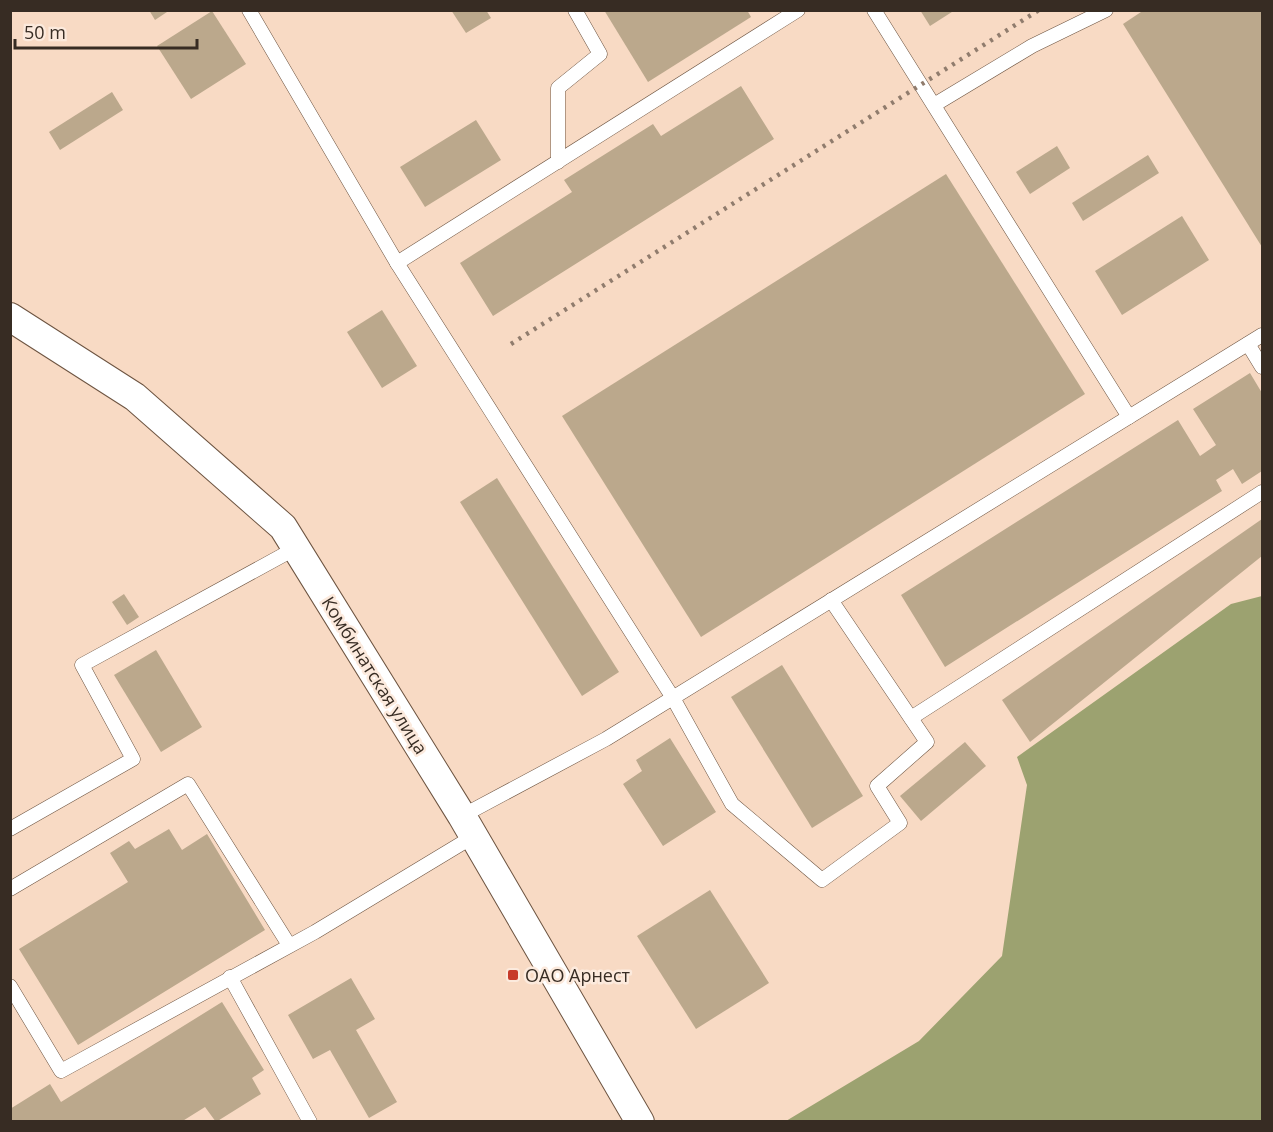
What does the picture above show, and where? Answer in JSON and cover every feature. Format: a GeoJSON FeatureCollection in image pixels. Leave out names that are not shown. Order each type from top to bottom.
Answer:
{"type":"FeatureCollection","features":[{"type":"Feature","properties":{"kind":"street","name":"Комбинатская улица"},"geometry":{"type":"LineString","coordinates":[[10,317],[135,397],[283,527],[468,826],[640,1122]]}},
{"type":"Feature","properties":{"kind":"lane"},"geometry":{"type":"LineString","coordinates":[[249,10],[397,263],[673,698],[732,804],[822,880],[900,823],[877,786],[927,742],[831,600]]}},
{"type":"Feature","properties":{"kind":"lane"},"geometry":{"type":"LineString","coordinates":[[558,162],[558,88],[600,54],[575,10]]}},
{"type":"Feature","properties":{"kind":"lane"},"geometry":{"type":"LineString","coordinates":[[397,263],[558,162],[775,16],[798,10]]}},
{"type":"Feature","properties":{"kind":"lane"},"geometry":{"type":"LineString","coordinates":[[874,10],[1129,417]]}},
{"type":"Feature","properties":{"kind":"lane"},"geometry":{"type":"LineString","coordinates":[[934,105],[1032,46],[1106,10]]}},
{"type":"Feature","properties":{"kind":"lane"},"geometry":{"type":"LineString","coordinates":[[10,986],[61,1071],[315,932],[468,826],[606,739],[1263,335]]}},
{"type":"Feature","properties":{"kind":"lane"},"geometry":{"type":"LineString","coordinates":[[1248,344],[1263,367]]}},
{"type":"Feature","properties":{"kind":"lane"},"geometry":{"type":"LineString","coordinates":[[911,718],[1263,492]]}},
{"type":"Feature","properties":{"kind":"lane"},"geometry":{"type":"LineString","coordinates":[[10,829],[133,759],[82,665],[296,548]]}},
{"type":"Feature","properties":{"kind":"lane"},"geometry":{"type":"LineString","coordinates":[[10,889],[188,784],[289,945]]}},
{"type":"Feature","properties":{"kind":"lane"},"geometry":{"type":"LineString","coordinates":[[230,977],[310,1122]]}},
{"type":"Feature","properties":{"kind":"green space"},"geometry":{"type":"Polygon","coordinates":[[[1262,596],[1262,1121],[786,1121],[919,1041],[1002,956],[1027,785],[1017,757],[1231,604],[1262,596]]]}},
{"type":"Feature","properties":{"kind":"building"},"geometry":{"type":"Polygon","coordinates":[[[149,10],[170,10],[155,20],[149,10]]]}},
{"type":"Feature","properties":{"kind":"building"},"geometry":{"type":"Polygon","coordinates":[[[451,10],[486,10],[491,18],[466,33],[451,10]]]}},
{"type":"Feature","properties":{"kind":"building"},"geometry":{"type":"Polygon","coordinates":[[[604,10],[747,10],[751,17],[648,82],[604,10]]]}},
{"type":"Feature","properties":{"kind":"building"},"geometry":{"type":"Polygon","coordinates":[[[920,10],[955,10],[930,26],[920,10]]]}},
{"type":"Feature","properties":{"kind":"building"},"geometry":{"type":"Polygon","coordinates":[[[1144,10],[1262,10],[1262,247],[1123,24],[1144,10]]]}},
{"type":"Feature","properties":{"kind":"building"},"geometry":{"type":"Polygon","coordinates":[[[212,11],[246,64],[191,99],[157,46],[212,11]]]}},
{"type":"Feature","properties":{"kind":"building"},"geometry":{"type":"Polygon","coordinates":[[[741,86],[774,139],[493,316],[460,263],[572,192],[564,180],[653,124],[661,136],[741,86]]]}},
{"type":"Feature","properties":{"kind":"building"},"geometry":{"type":"Polygon","coordinates":[[[112,92],[123,110],[60,150],[49,132],[112,92]]]}},
{"type":"Feature","properties":{"kind":"building"},"geometry":{"type":"Polygon","coordinates":[[[476,120],[501,160],[425,207],[400,167],[476,120]]]}},
{"type":"Feature","properties":{"kind":"building"},"geometry":{"type":"Polygon","coordinates":[[[1057,146],[1070,168],[1030,194],[1016,172],[1057,146]]]}},
{"type":"Feature","properties":{"kind":"building"},"geometry":{"type":"Polygon","coordinates":[[[1148,155],[1159,173],[1083,221],[1072,203],[1148,155]]]}},
{"type":"Feature","properties":{"kind":"building"},"geometry":{"type":"Polygon","coordinates":[[[946,174],[1085,394],[701,637],[562,416],[946,174]]]}},
{"type":"Feature","properties":{"kind":"building"},"geometry":{"type":"Polygon","coordinates":[[[1182,216],[1209,260],[1122,315],[1095,271],[1182,216]]]}},
{"type":"Feature","properties":{"kind":"building"},"geometry":{"type":"Polygon","coordinates":[[[382,310],[417,366],[382,388],[347,332],[382,310]]]}},
{"type":"Feature","properties":{"kind":"building"},"geometry":{"type":"Polygon","coordinates":[[[1250,373],[1262,393],[1262,471],[1242,484],[1233,469],[1216,480],[1222,491],[945,667],[901,595],[1178,420],[1200,456],[1216,445],[1193,409],[1250,373]]]}},
{"type":"Feature","properties":{"kind":"building"},"geometry":{"type":"Polygon","coordinates":[[[497,478],[619,672],[582,696],[460,502],[497,478]]]}},
{"type":"Feature","properties":{"kind":"building"},"geometry":{"type":"Polygon","coordinates":[[[1262,519],[1262,556],[1030,742],[1002,700],[1262,519]]]}},
{"type":"Feature","properties":{"kind":"building"},"geometry":{"type":"Polygon","coordinates":[[[124,594],[139,617],[127,625],[112,602],[124,594]]]}},
{"type":"Feature","properties":{"kind":"building"},"geometry":{"type":"Polygon","coordinates":[[[156,650],[202,727],[161,752],[114,675],[156,650]]]}},
{"type":"Feature","properties":{"kind":"building"},"geometry":{"type":"Polygon","coordinates":[[[782,665],[863,796],[812,828],[731,697],[782,665]]]}},
{"type":"Feature","properties":{"kind":"building"},"geometry":{"type":"Polygon","coordinates":[[[670,738],[716,812],[663,846],[623,784],[642,771],[636,760],[670,738]]]}},
{"type":"Feature","properties":{"kind":"building"},"geometry":{"type":"Polygon","coordinates":[[[965,742],[986,766],[921,821],[900,796],[965,742]]]}},
{"type":"Feature","properties":{"kind":"building"},"geometry":{"type":"Polygon","coordinates":[[[169,829],[182,850],[207,834],[265,930],[78,1045],[19,949],[128,882],[110,853],[129,841],[135,849],[169,829]]]}},
{"type":"Feature","properties":{"kind":"building"},"geometry":{"type":"Polygon","coordinates":[[[710,890],[769,983],[696,1029],[637,936],[710,890]]]}},
{"type":"Feature","properties":{"kind":"building"},"geometry":{"type":"Polygon","coordinates":[[[351,978],[375,1019],[356,1030],[397,1102],[369,1118],[330,1050],[313,1059],[288,1015],[351,978]]]}},
{"type":"Feature","properties":{"kind":"building"},"geometry":{"type":"Polygon","coordinates":[[[222,1002],[264,1070],[252,1078],[261,1094],[216,1122],[205,1107],[181,1122],[10,1122],[10,1109],[50,1084],[61,1102],[222,1002]]]}},
{"type":"Feature","properties":{"kind":"railway"},"geometry":{"type":"LineString","coordinates":[[511,344],[1039,10]]}},
{"type":"Feature","properties":{"kind":"place","name":"ОАО Арнест"},"geometry":{"type":"Point","coordinates":[513,975]}}]}
